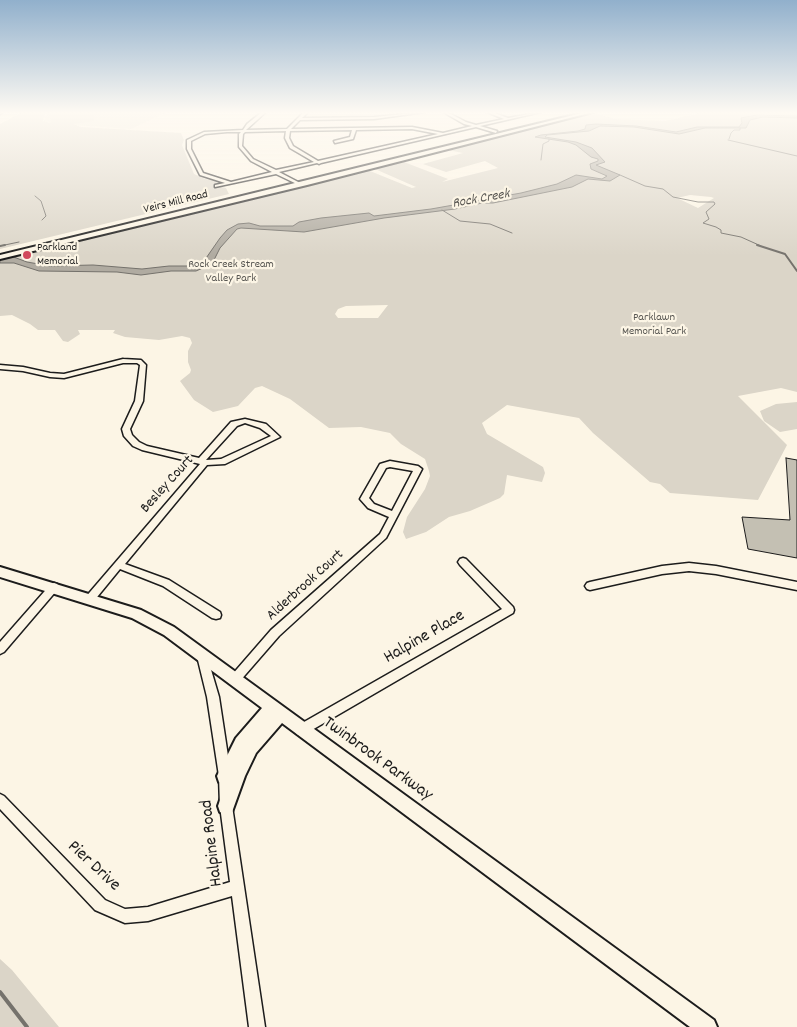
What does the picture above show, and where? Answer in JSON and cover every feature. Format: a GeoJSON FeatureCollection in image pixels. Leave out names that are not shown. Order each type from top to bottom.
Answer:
{"type":"FeatureCollection","features":[{"type":"Feature","properties":{"kind":"main road","name":"Veirs Mill Road"},"geometry":{"type":"LineString","coordinates":[[1,255],[381,160]]}},
{"type":"Feature","properties":{"kind":"main road","name":"Veirs Mill Road"},"geometry":{"type":"LineString","coordinates":[[1,255],[395,160]]}},
{"type":"Feature","properties":{"kind":"main road","name":"Twinbrook Parkway"},"geometry":{"type":"LineString","coordinates":[[0,572],[54,587],[136,614],[169,631],[707,1027]]}},
{"type":"Feature","properties":{"kind":"main road"},"geometry":{"type":"LineString","coordinates":[[225,776],[241,743],[276,711]]}},
{"type":"Feature","properties":{"kind":"main road"},"geometry":{"type":"LineString","coordinates":[[226,806],[238,773],[251,748],[276,711]]}},
{"type":"Feature","properties":{"kind":"street"},"geometry":{"type":"LineString","coordinates":[[195,160],[201,174],[232,183]]}},
{"type":"Feature","properties":{"kind":"street"},"geometry":{"type":"LineString","coordinates":[[252,160],[275,173],[301,184]]}},
{"type":"Feature","properties":{"kind":"street"},"geometry":{"type":"LineString","coordinates":[[313,160],[319,163]]}},
{"type":"Feature","properties":{"kind":"street"},"geometry":{"type":"LineString","coordinates":[[216,186],[332,160]]}},
{"type":"Feature","properties":{"kind":"street"},"geometry":{"type":"LineString","coordinates":[[0,367],[23,369],[50,376],[64,376],[122,361],[139,361],[143,365],[143,374],[139,401],[126,429],[128,436],[136,444],[145,448],[203,462]]}},
{"type":"Feature","properties":{"kind":"street","name":"Besley Court"},"geometry":{"type":"LineString","coordinates":[[89,599],[234,424],[245,421],[263,426],[276,437],[222,462],[203,462]]}},
{"type":"Feature","properties":{"kind":"street","name":"Alderbrook Court"},"geometry":{"type":"LineString","coordinates":[[235,679],[275,633],[383,536],[418,469],[390,464],[383,466],[364,499],[376,509],[394,514]]}},
{"type":"Feature","properties":{"kind":"street","name":"Halpine Place"},"geometry":{"type":"LineString","coordinates":[[302,730],[509,610],[463,562]]}},
{"type":"Feature","properties":{"kind":"street"},"geometry":{"type":"LineString","coordinates":[[118,565],[166,583],[216,615]]}},
{"type":"Feature","properties":{"kind":"street"},"geometry":{"type":"LineString","coordinates":[[590,586],[649,573],[689,568],[716,570],[797,586]]}},
{"type":"Feature","properties":{"kind":"street"},"geometry":{"type":"LineString","coordinates":[[0,649],[54,587]]}},
{"type":"Feature","properties":{"kind":"street","name":"Halpine Road"},"geometry":{"type":"LineString","coordinates":[[202,656],[213,697],[225,776],[226,806],[257,1027]]}},
{"type":"Feature","properties":{"kind":"street","name":"Pier Drive"},"geometry":{"type":"LineString","coordinates":[[0,800],[100,904],[125,916],[148,914],[237,886]]}},
{"type":"Feature","properties":{"kind":"green space"},"geometry":{"type":"Polygon","coordinates":[[[0,160],[188,160],[194,174],[205,179],[224,182],[214,185],[226,188],[229,194],[0,249],[0,160]]]}},
{"type":"Feature","properties":{"kind":"green space"},"geometry":{"type":"Polygon","coordinates":[[[438,160],[797,160],[797,392],[781,388],[738,396],[787,445],[758,500],[670,493],[660,484],[650,482],[593,433],[579,418],[507,405],[482,423],[487,434],[543,467],[545,473],[542,482],[507,475],[504,494],[500,498],[470,511],[449,517],[426,532],[406,539],[403,532],[407,517],[425,489],[430,476],[425,459],[401,444],[390,433],[361,427],[329,428],[290,399],[262,386],[255,388],[238,406],[213,412],[194,400],[180,381],[191,370],[188,362],[188,351],[192,343],[190,338],[182,336],[159,340],[125,337],[113,333],[115,330],[78,330],[80,334],[68,342],[63,341],[55,330],[38,330],[12,315],[0,316],[0,262],[15,258],[12,257],[21,255],[20,253],[365,169],[412,188],[416,187],[375,169],[404,162],[448,179],[442,182],[498,168],[485,161],[446,172],[423,164],[438,160]],[[690,195],[677,198],[698,208],[714,198],[690,195]],[[388,305],[346,306],[338,309],[335,314],[338,318],[378,318],[388,305]]]}},
{"type":"Feature","properties":{"kind":"green space"},"geometry":{"type":"Polygon","coordinates":[[[797,402],[797,429],[780,432],[764,421],[760,411],[776,404],[797,402]]]}},
{"type":"Feature","properties":{"kind":"green space"},"geometry":{"type":"Polygon","coordinates":[[[0,959],[12,970],[59,1027],[0,1027],[0,959]]]}},
{"type":"Feature","properties":{"kind":"shaded area"},"geometry":{"type":"Polygon","coordinates":[[[603,160],[605,162],[596,165],[620,175],[610,181],[588,179],[572,187],[493,203],[384,218],[304,232],[237,229],[220,248],[212,264],[196,271],[171,271],[141,275],[117,272],[39,271],[14,263],[0,263],[0,259],[11,256],[27,262],[50,266],[93,265],[142,269],[194,266],[202,264],[227,230],[238,224],[293,226],[299,222],[321,218],[369,213],[374,216],[431,209],[521,193],[557,184],[576,175],[602,179],[607,176],[591,169],[590,164],[603,160]]]}},
{"type":"Feature","properties":{"kind":"building"},"geometry":{"type":"Polygon","coordinates":[[[786,458],[797,460],[797,558],[748,549],[742,517],[790,520],[786,458]]]}},
{"type":"Feature","properties":{"kind":"waterway"},"geometry":{"type":"LineString","coordinates":[[620,175],[645,186],[663,189],[673,197],[698,202],[714,202],[715,204],[706,212],[709,219],[703,223],[716,227],[721,230],[721,233],[741,237],[761,246]]}},
{"type":"Feature","properties":{"kind":"waterway"},"geometry":{"type":"LineString","coordinates":[[35,196],[41,201],[46,216],[42,220]]}},
{"type":"Feature","properties":{"kind":"waterway","name":"Rock Creek"},"geometry":{"type":"LineString","coordinates":[[442,210],[460,221],[490,224],[512,233]]}},
{"type":"Feature","properties":{"kind":"waterway"},"geometry":{"type":"LineString","coordinates":[[5,245],[0,246],[19,242]]}},
{"type":"Feature","properties":{"kind":"waterway"},"geometry":{"type":"LineString","coordinates":[[757,245],[785,254],[797,271]]}},
{"type":"Feature","properties":{"kind":"waterway"},"geometry":{"type":"LineString","coordinates":[[0,992],[27,1027]]}},
{"type":"Feature","properties":{"kind":"place","name":"Parkland Memorial"},"geometry":{"type":"Point","coordinates":[27,255]}},
{"type":"Feature","properties":{"kind":"park label","name":"Rock Creek Stream Valley Park"},"geometry":{"type":"Point","coordinates":[231,272]}},
{"type":"Feature","properties":{"kind":"park label","name":"Parklawn Memorial Park"},"geometry":{"type":"Point","coordinates":[654,325]}}]}
